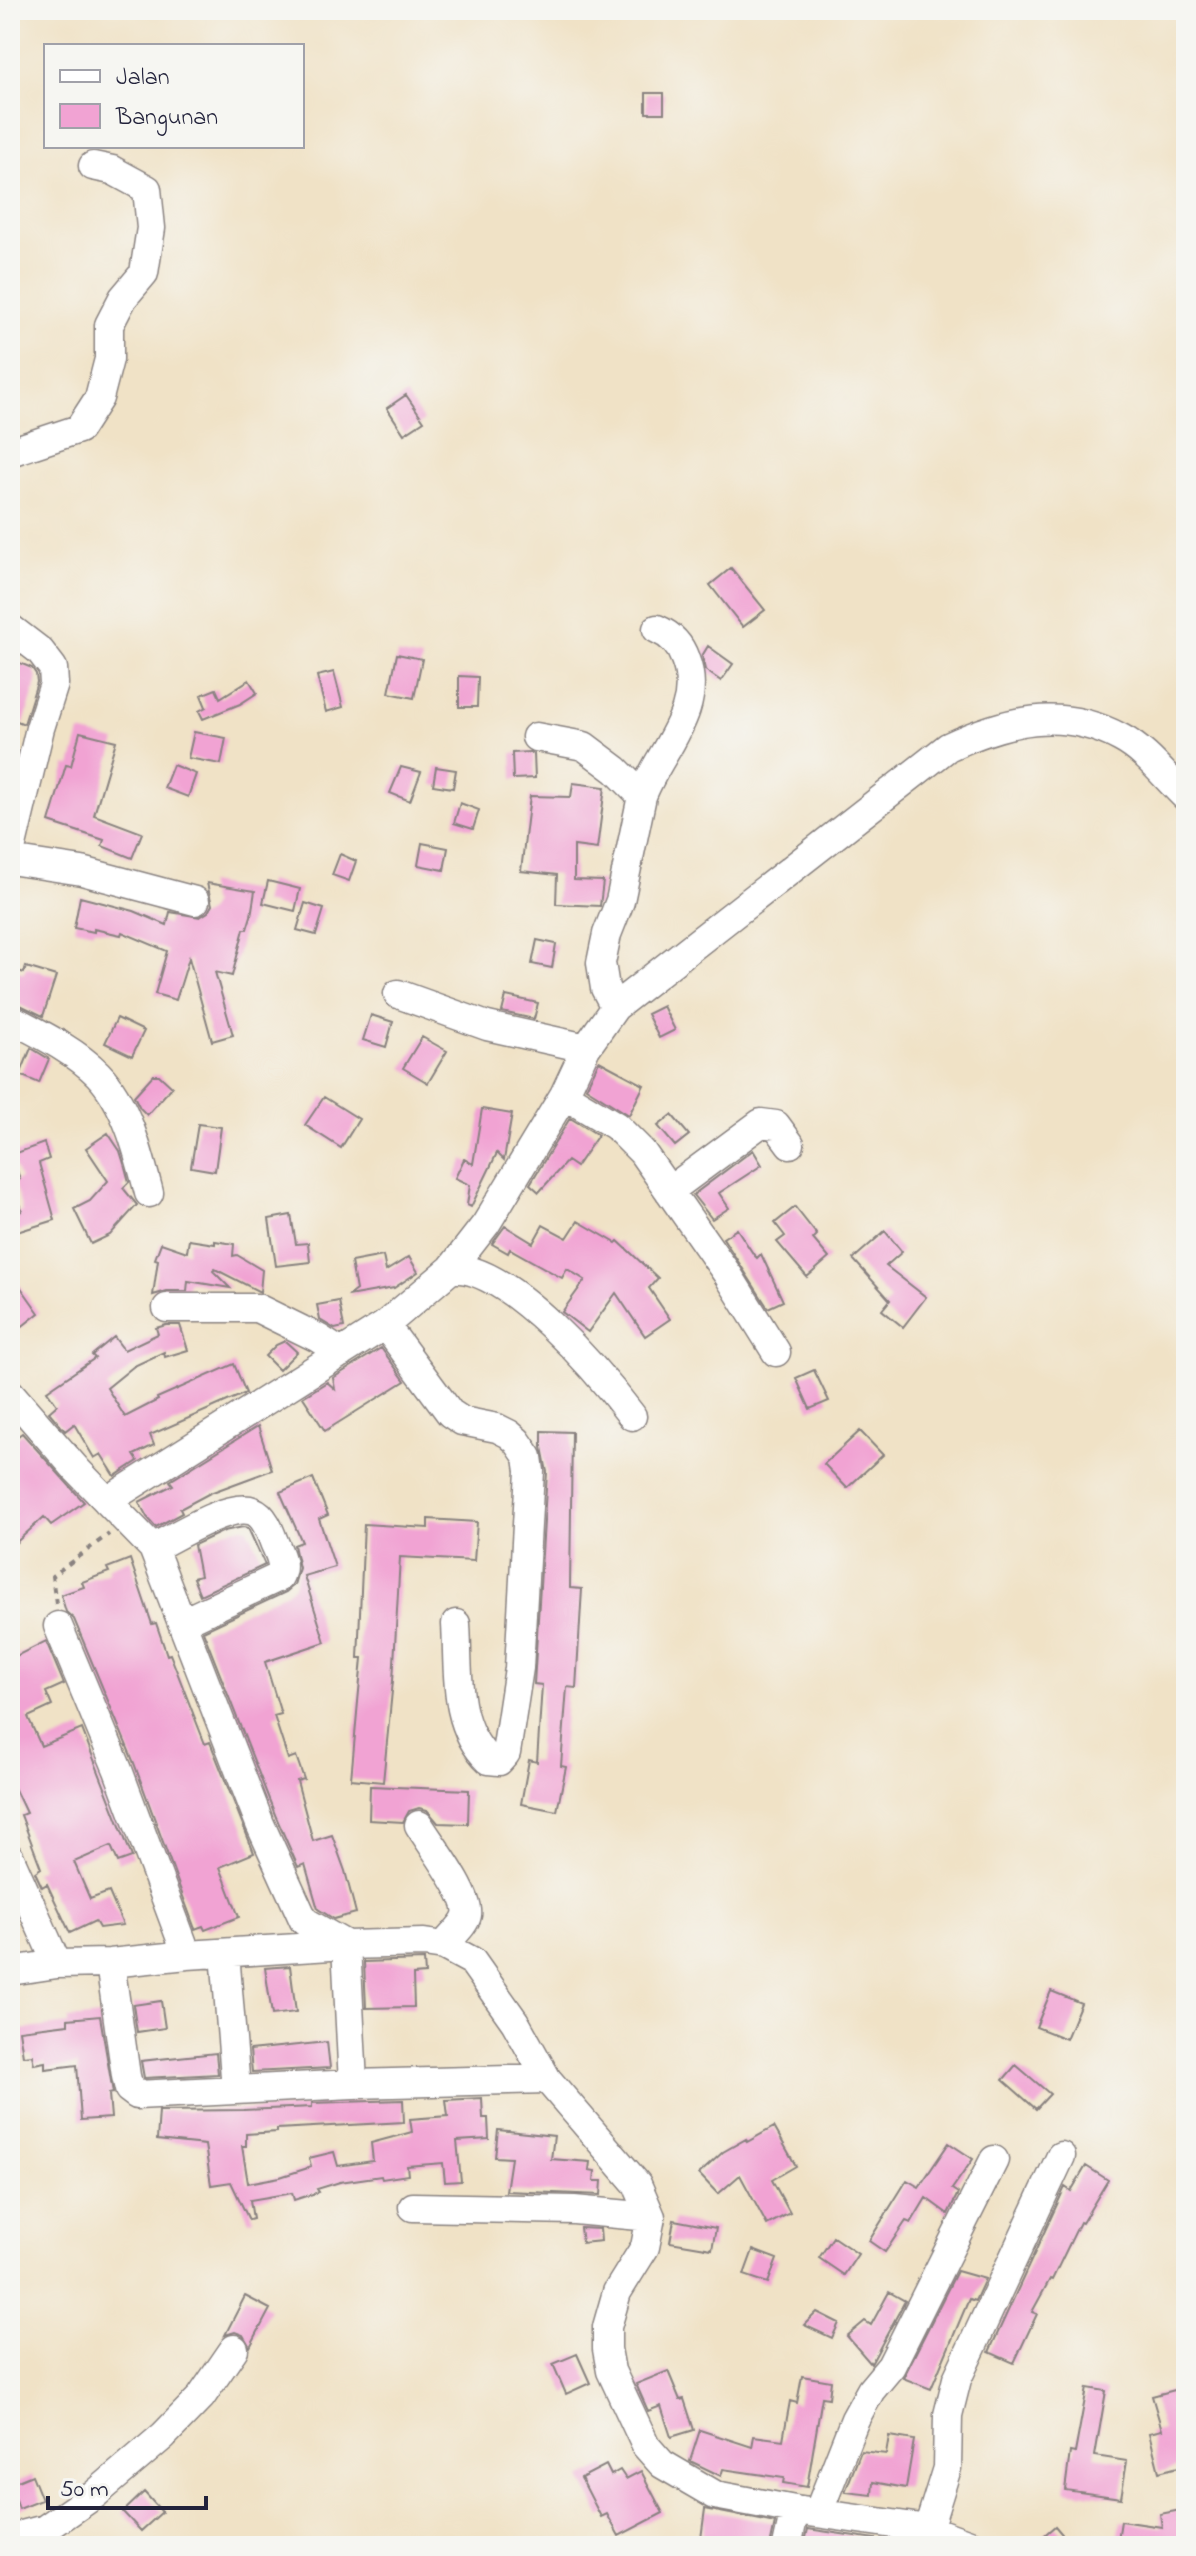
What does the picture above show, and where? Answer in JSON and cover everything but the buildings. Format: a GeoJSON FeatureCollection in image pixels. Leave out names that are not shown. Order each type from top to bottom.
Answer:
{"type":"FeatureCollection","features":[{"type":"Feature","properties":{"kind":"street"},"geometry":{"type":"LineString","coordinates":[[10,452],[79,429],[99,398],[109,359],[109,325],[123,298],[144,273],[151,228],[147,189],[112,170],[93,166]]}},
{"type":"Feature","properties":{"kind":"street"},"geometry":{"type":"LineString","coordinates":[[10,628],[40,651],[53,668],[54,684],[40,728],[10,857],[82,871],[195,901]]}},
{"type":"Feature","properties":{"kind":"street"},"geometry":{"type":"LineString","coordinates":[[615,1007],[605,988],[601,963],[607,934],[620,901],[642,796],[674,738],[692,680],[683,652],[671,637],[657,629]]}},
{"type":"Feature","properties":{"kind":"street"},"geometry":{"type":"LineString","coordinates":[[117,1511],[385,1325],[451,1269],[486,1224],[564,1095],[586,1048],[615,1007],[948,747],[982,731],[1048,718],[1069,719],[1123,739],[1186,797]]}},
{"type":"Feature","properties":{"kind":"street"},"geometry":{"type":"LineString","coordinates":[[536,737],[584,746],[623,776],[642,796]]}},
{"type":"Feature","properties":{"kind":"street"},"geometry":{"type":"LineString","coordinates":[[398,994],[487,1026],[586,1048]]}},
{"type":"Feature","properties":{"kind":"street"},"geometry":{"type":"LineString","coordinates":[[10,1018],[59,1045],[99,1075],[116,1100],[132,1136],[149,1193]]}},
{"type":"Feature","properties":{"kind":"street"},"geometry":{"type":"LineString","coordinates":[[564,1095],[616,1126],[642,1152],[728,1275],[776,1352]]}},
{"type":"Feature","properties":{"kind":"street"},"geometry":{"type":"LineString","coordinates":[[669,1191],[761,1123],[776,1125],[790,1144]]}},
{"type":"Feature","properties":{"kind":"street"},"geometry":{"type":"LineString","coordinates":[[451,1269],[459,1268],[484,1277],[526,1303],[581,1352],[632,1416]]}},
{"type":"Feature","properties":{"kind":"street"},"geometry":{"type":"LineString","coordinates":[[167,1308],[257,1308],[341,1353]]}},
{"type":"Feature","properties":{"kind":"street"},"geometry":{"type":"LineString","coordinates":[[385,1325],[450,1413],[462,1421],[497,1428],[509,1434],[528,1457],[530,1471],[519,1668],[506,1753],[499,1761],[484,1756],[464,1722],[456,1624]]}},
{"type":"Feature","properties":{"kind":"street"},"geometry":{"type":"LineString","coordinates":[[13,1404],[153,1548],[260,1824],[304,1921],[346,1945]]}},
{"type":"Feature","properties":{"kind":"street"},"geometry":{"type":"LineString","coordinates":[[153,1548],[225,1512],[245,1510],[261,1517],[272,1537],[283,1565],[279,1577],[183,1622]]}},
{"type":"Feature","properties":{"kind":"street"},"geometry":{"type":"LineString","coordinates":[[58,1626],[118,1770],[187,1955]]}},
{"type":"Feature","properties":{"kind":"street"},"geometry":{"type":"LineString","coordinates":[[419,1825],[456,1880],[467,1912],[466,1918],[444,1946]]}},
{"type":"Feature","properties":{"kind":"street"},"geometry":{"type":"LineString","coordinates":[[10,1858],[57,1964]]}},
{"type":"Feature","properties":{"kind":"street"},"geometry":{"type":"LineString","coordinates":[[10,1971],[57,1964],[110,1963],[187,1955],[424,1943],[444,1946],[472,1961],[515,2022],[547,2079],[637,2184],[651,2217],[645,2247],[617,2292],[607,2327],[611,2371],[646,2446],[662,2464],[715,2495],[928,2529],[975,2546]]}},
{"type":"Feature","properties":{"kind":"street"},"geometry":{"type":"LineString","coordinates":[[346,1945],[353,2084]]}},
{"type":"Feature","properties":{"kind":"street"},"geometry":{"type":"LineString","coordinates":[[225,1953],[236,2089]]}},
{"type":"Feature","properties":{"kind":"street"},"geometry":{"type":"LineString","coordinates":[[110,1963],[129,2089],[137,2095],[353,2084],[547,2079]]}},
{"type":"Feature","properties":{"kind":"street"},"geometry":{"type":"LineString","coordinates":[[928,2529],[947,2468],[948,2415],[957,2379],[1061,2156]]}},
{"type":"Feature","properties":{"kind":"street"},"geometry":{"type":"LineString","coordinates":[[787,2546],[871,2390],[891,2366],[994,2160]]}},
{"type":"Feature","properties":{"kind":"street"},"geometry":{"type":"LineString","coordinates":[[413,2207],[574,2210],[651,2217]]}},
{"type":"Feature","properties":{"kind":"street"},"geometry":{"type":"LineString","coordinates":[[10,2538],[45,2529],[94,2495],[163,2436],[201,2397],[234,2349]]}},
{"type":"Feature","properties":{"kind":"path"},"geometry":{"type":"LineString","coordinates":[[58,1626],[52,1576],[117,1511]]}}]}
